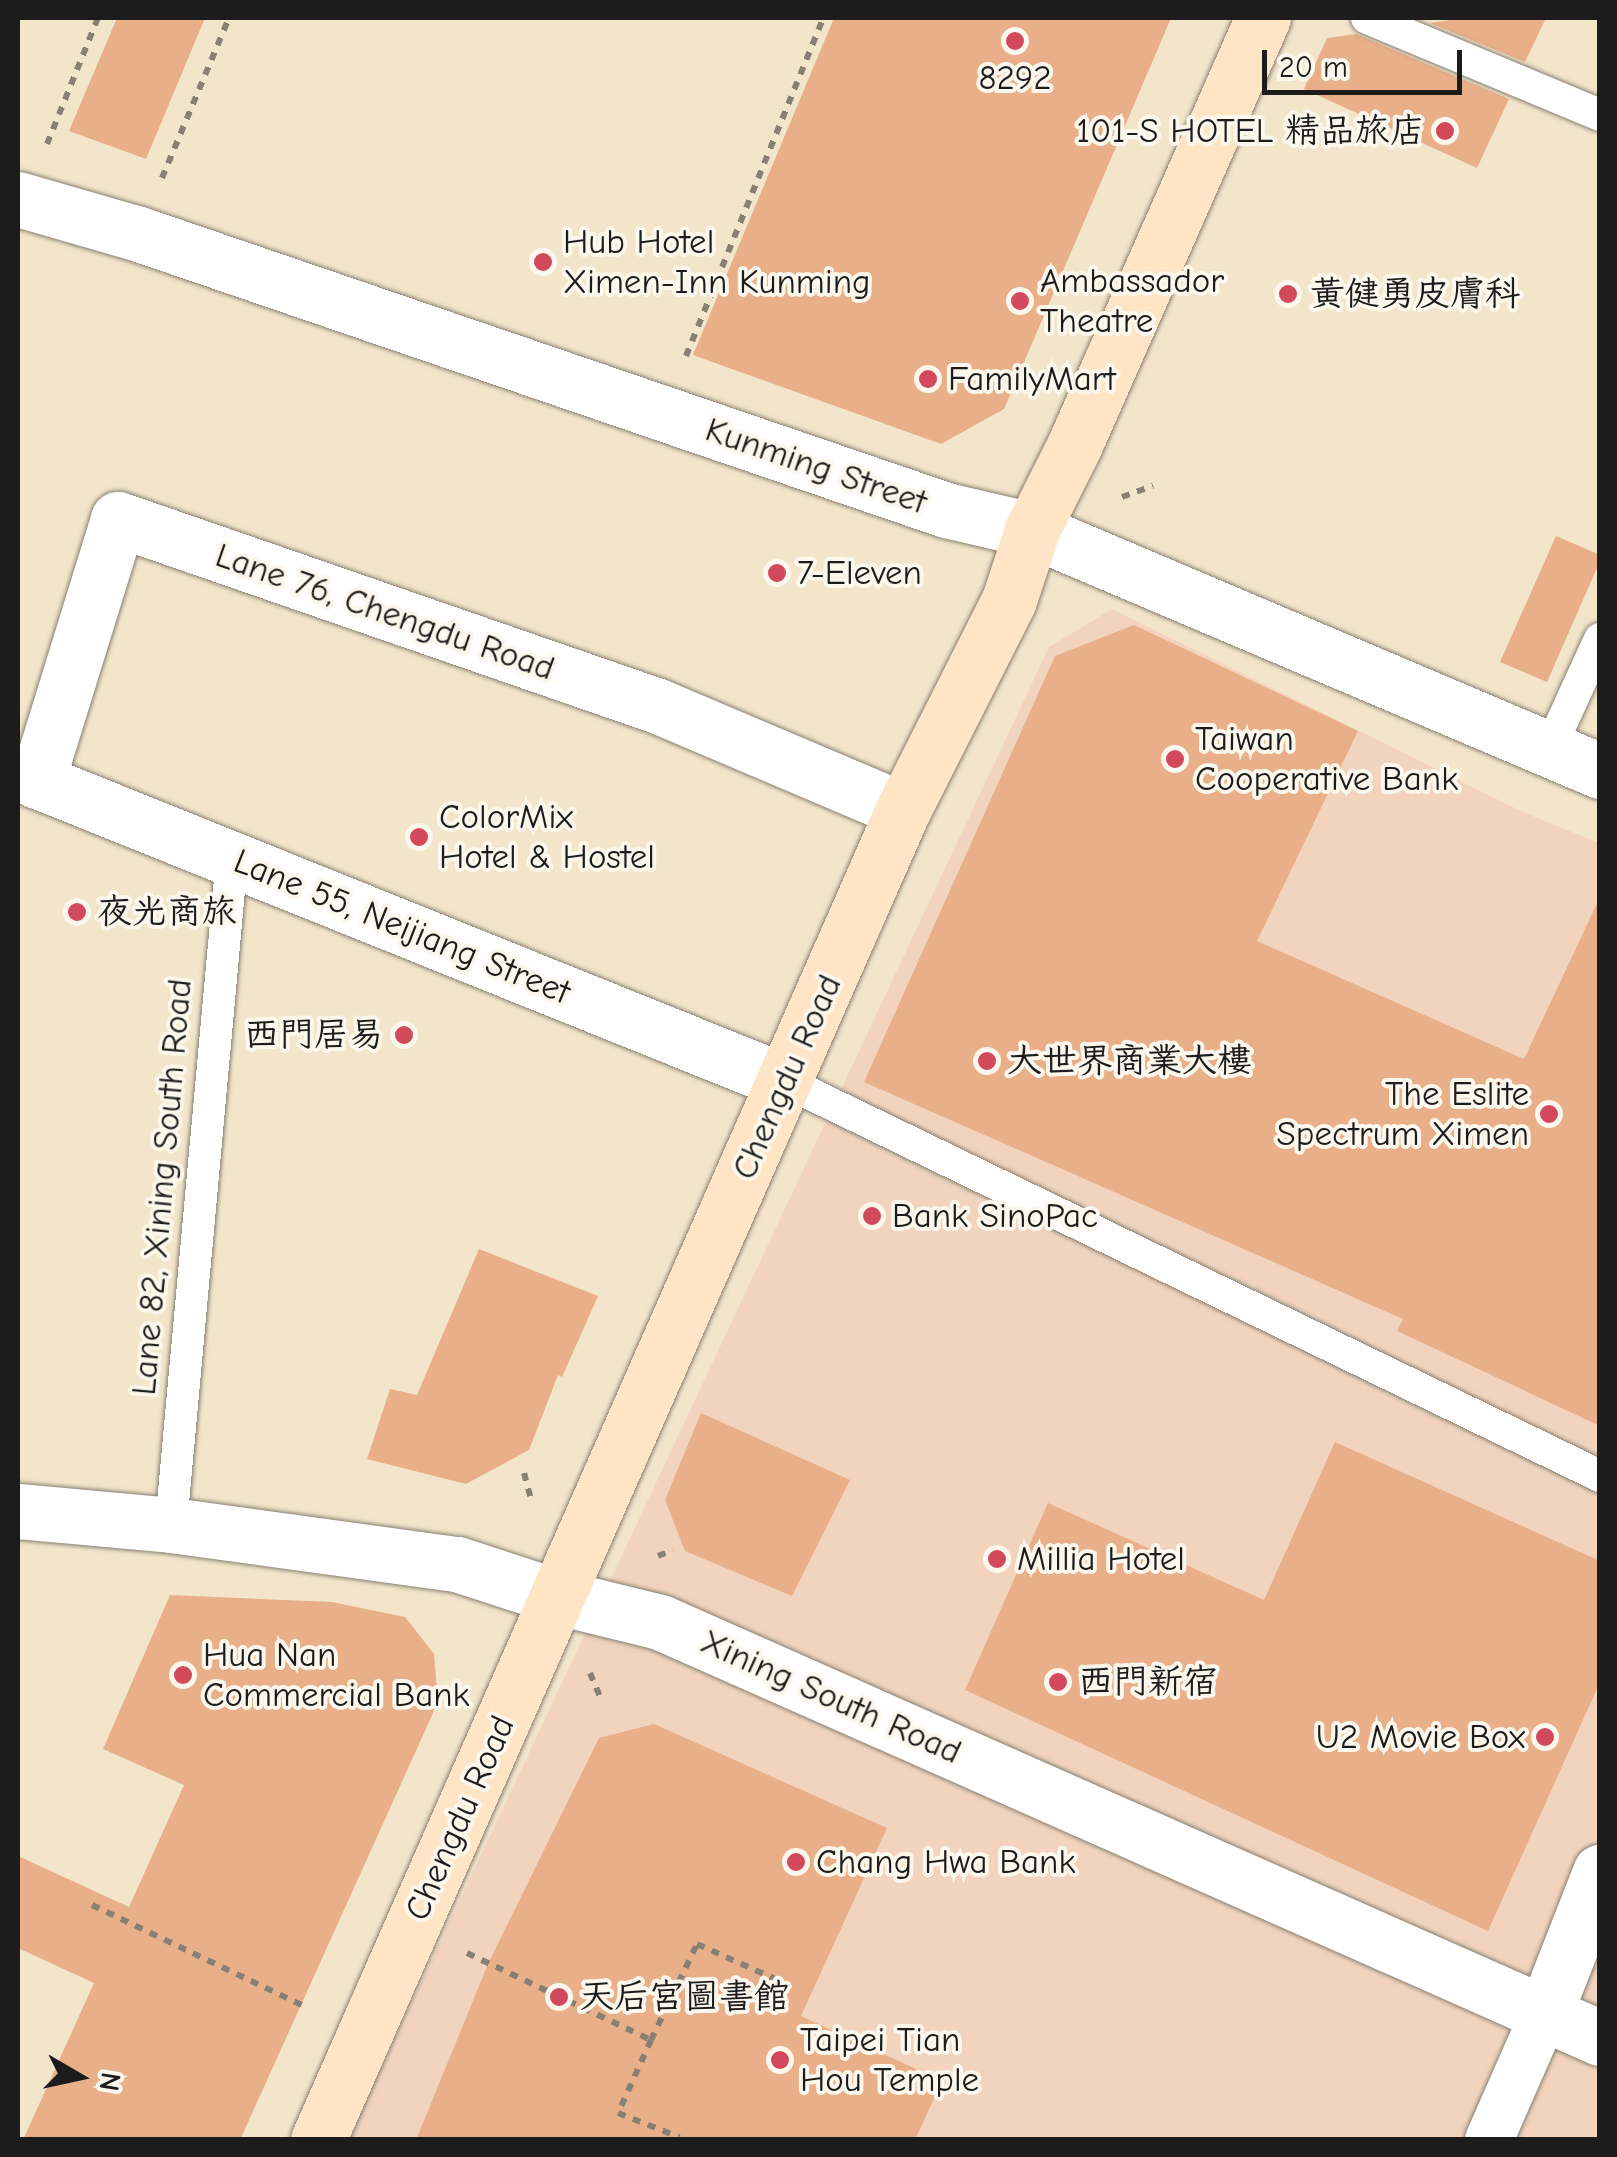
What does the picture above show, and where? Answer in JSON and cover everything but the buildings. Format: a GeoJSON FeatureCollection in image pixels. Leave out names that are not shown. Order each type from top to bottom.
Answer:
{"type":"FeatureCollection","features":[{"type":"Feature","properties":{"kind":"main road","name":"Chengdu Road"},"geometry":{"type":"LineString","coordinates":[[318,2140],[903,810],[1009,600],[1032,530],[1075,444],[1262,18]]}},
{"type":"Feature","properties":{"kind":"street","name":"Kunming Street"},"geometry":{"type":"LineString","coordinates":[[21,200],[139,234],[946,510],[1032,530],[1600,771]]}},
{"type":"Feature","properties":{"kind":"street","name":"Lane 76, Chengdu Road"},"geometry":{"type":"LineString","coordinates":[[27,777],[118,520],[658,706],[903,810]]}},
{"type":"Feature","properties":{"kind":"street","name":"Lane 55, Neijiang Street"},"geometry":{"type":"LineString","coordinates":[[27,777],[786,1082]]}},
{"type":"Feature","properties":{"kind":"street","name":"Xining South Road"},"geometry":{"type":"LineString","coordinates":[[18,1511],[171,1525],[457,1564],[558,1597],[660,1622],[1600,2038]]}},
{"type":"Feature","properties":{"kind":"street"},"geometry":{"type":"LineString","coordinates":[[1489,2140],[1600,1872]]}},
{"type":"Feature","properties":{"kind":"lane"},"geometry":{"type":"LineString","coordinates":[[1367,18],[1600,115]]}},
{"type":"Feature","properties":{"kind":"lane"},"geometry":{"type":"LineString","coordinates":[[1550,748],[1600,639]]}},
{"type":"Feature","properties":{"kind":"lane","name":"Lane 82, Xining South Road"},"geometry":{"type":"LineString","coordinates":[[171,1525],[232,858]]}},
{"type":"Feature","properties":{"kind":"lane"},"geometry":{"type":"LineString","coordinates":[[786,1082],[1600,1476]]}},
{"type":"Feature","properties":{"kind":"path"},"geometry":{"type":"LineString","coordinates":[[21,200],[98,18]]}},
{"type":"Feature","properties":{"kind":"path"},"geometry":{"type":"LineString","coordinates":[[139,234],[229,18]]}},
{"type":"Feature","properties":{"kind":"path"},"geometry":{"type":"LineString","coordinates":[[663,412],[823,18]]}},
{"type":"Feature","properties":{"kind":"path"},"geometry":{"type":"LineString","coordinates":[[92,1905],[269,1993],[365,2030]]}},
{"type":"Feature","properties":{"kind":"path"},"geometry":{"type":"LineString","coordinates":[[679,2137],[618,2113],[698,1944],[784,1983]]}},
{"type":"Feature","properties":{"kind":"path"},"geometry":{"type":"LineString","coordinates":[[466,1953],[651,2040]]}},
{"type":"Feature","properties":{"kind":"shaded area"},"geometry":{"type":"Polygon","coordinates":[[[1112,609],[1523,812],[1599,843],[1599,2139],[347,2140],[1049,647],[1112,609]]]}},
{"type":"Feature","properties":{"kind":"place","name":"8292"},"geometry":{"type":"Point","coordinates":[1015,41]}},
{"type":"Feature","properties":{"kind":"place","name":"101-S HOTEL 精品旅店"},"geometry":{"type":"Point","coordinates":[1445,131]}},
{"type":"Feature","properties":{"kind":"place","name":"Hub Hotel Ximen-Inn Kunming"},"geometry":{"type":"Point","coordinates":[543,262]}},
{"type":"Feature","properties":{"kind":"place","name":"黃健勇皮膚科"},"geometry":{"type":"Point","coordinates":[1288,294]}},
{"type":"Feature","properties":{"kind":"place","name":"Ambassador Theatre"},"geometry":{"type":"Point","coordinates":[1020,301]}},
{"type":"Feature","properties":{"kind":"place","name":"FamilyMart"},"geometry":{"type":"Point","coordinates":[928,379]}},
{"type":"Feature","properties":{"kind":"place","name":"7-Eleven"},"geometry":{"type":"Point","coordinates":[777,573]}},
{"type":"Feature","properties":{"kind":"place","name":"Taiwan Cooperative Bank"},"geometry":{"type":"Point","coordinates":[1175,759]}},
{"type":"Feature","properties":{"kind":"place","name":"ColorMix Hotel & Hostel"},"geometry":{"type":"Point","coordinates":[419,837]}},
{"type":"Feature","properties":{"kind":"place","name":"夜光商旅"},"geometry":{"type":"Point","coordinates":[77,912]}},
{"type":"Feature","properties":{"kind":"place","name":"西門居易"},"geometry":{"type":"Point","coordinates":[404,1035]}},
{"type":"Feature","properties":{"kind":"place","name":"大世界商業大樓"},"geometry":{"type":"Point","coordinates":[987,1061]}},
{"type":"Feature","properties":{"kind":"place","name":"The Eslite Spectrum Ximen"},"geometry":{"type":"Point","coordinates":[1549,1114]}},
{"type":"Feature","properties":{"kind":"place","name":"Bank SinoPac"},"geometry":{"type":"Point","coordinates":[872,1216]}},
{"type":"Feature","properties":{"kind":"place","name":"Millia Hotel"},"geometry":{"type":"Point","coordinates":[997,1559]}},
{"type":"Feature","properties":{"kind":"place","name":"Hua Nan Commercial Bank"},"geometry":{"type":"Point","coordinates":[183,1675]}},
{"type":"Feature","properties":{"kind":"place","name":"西門新宿"},"geometry":{"type":"Point","coordinates":[1058,1682]}},
{"type":"Feature","properties":{"kind":"place","name":"U2 Movie Box"},"geometry":{"type":"Point","coordinates":[1545,1737]}},
{"type":"Feature","properties":{"kind":"place","name":"Chang Hwa Bank"},"geometry":{"type":"Point","coordinates":[796,1862]}},
{"type":"Feature","properties":{"kind":"place","name":"天后宮圖書館"},"geometry":{"type":"Point","coordinates":[559,1997]}},
{"type":"Feature","properties":{"kind":"place","name":"Taipei Tian Hou Temple"},"geometry":{"type":"Point","coordinates":[780,2060]}}]}
